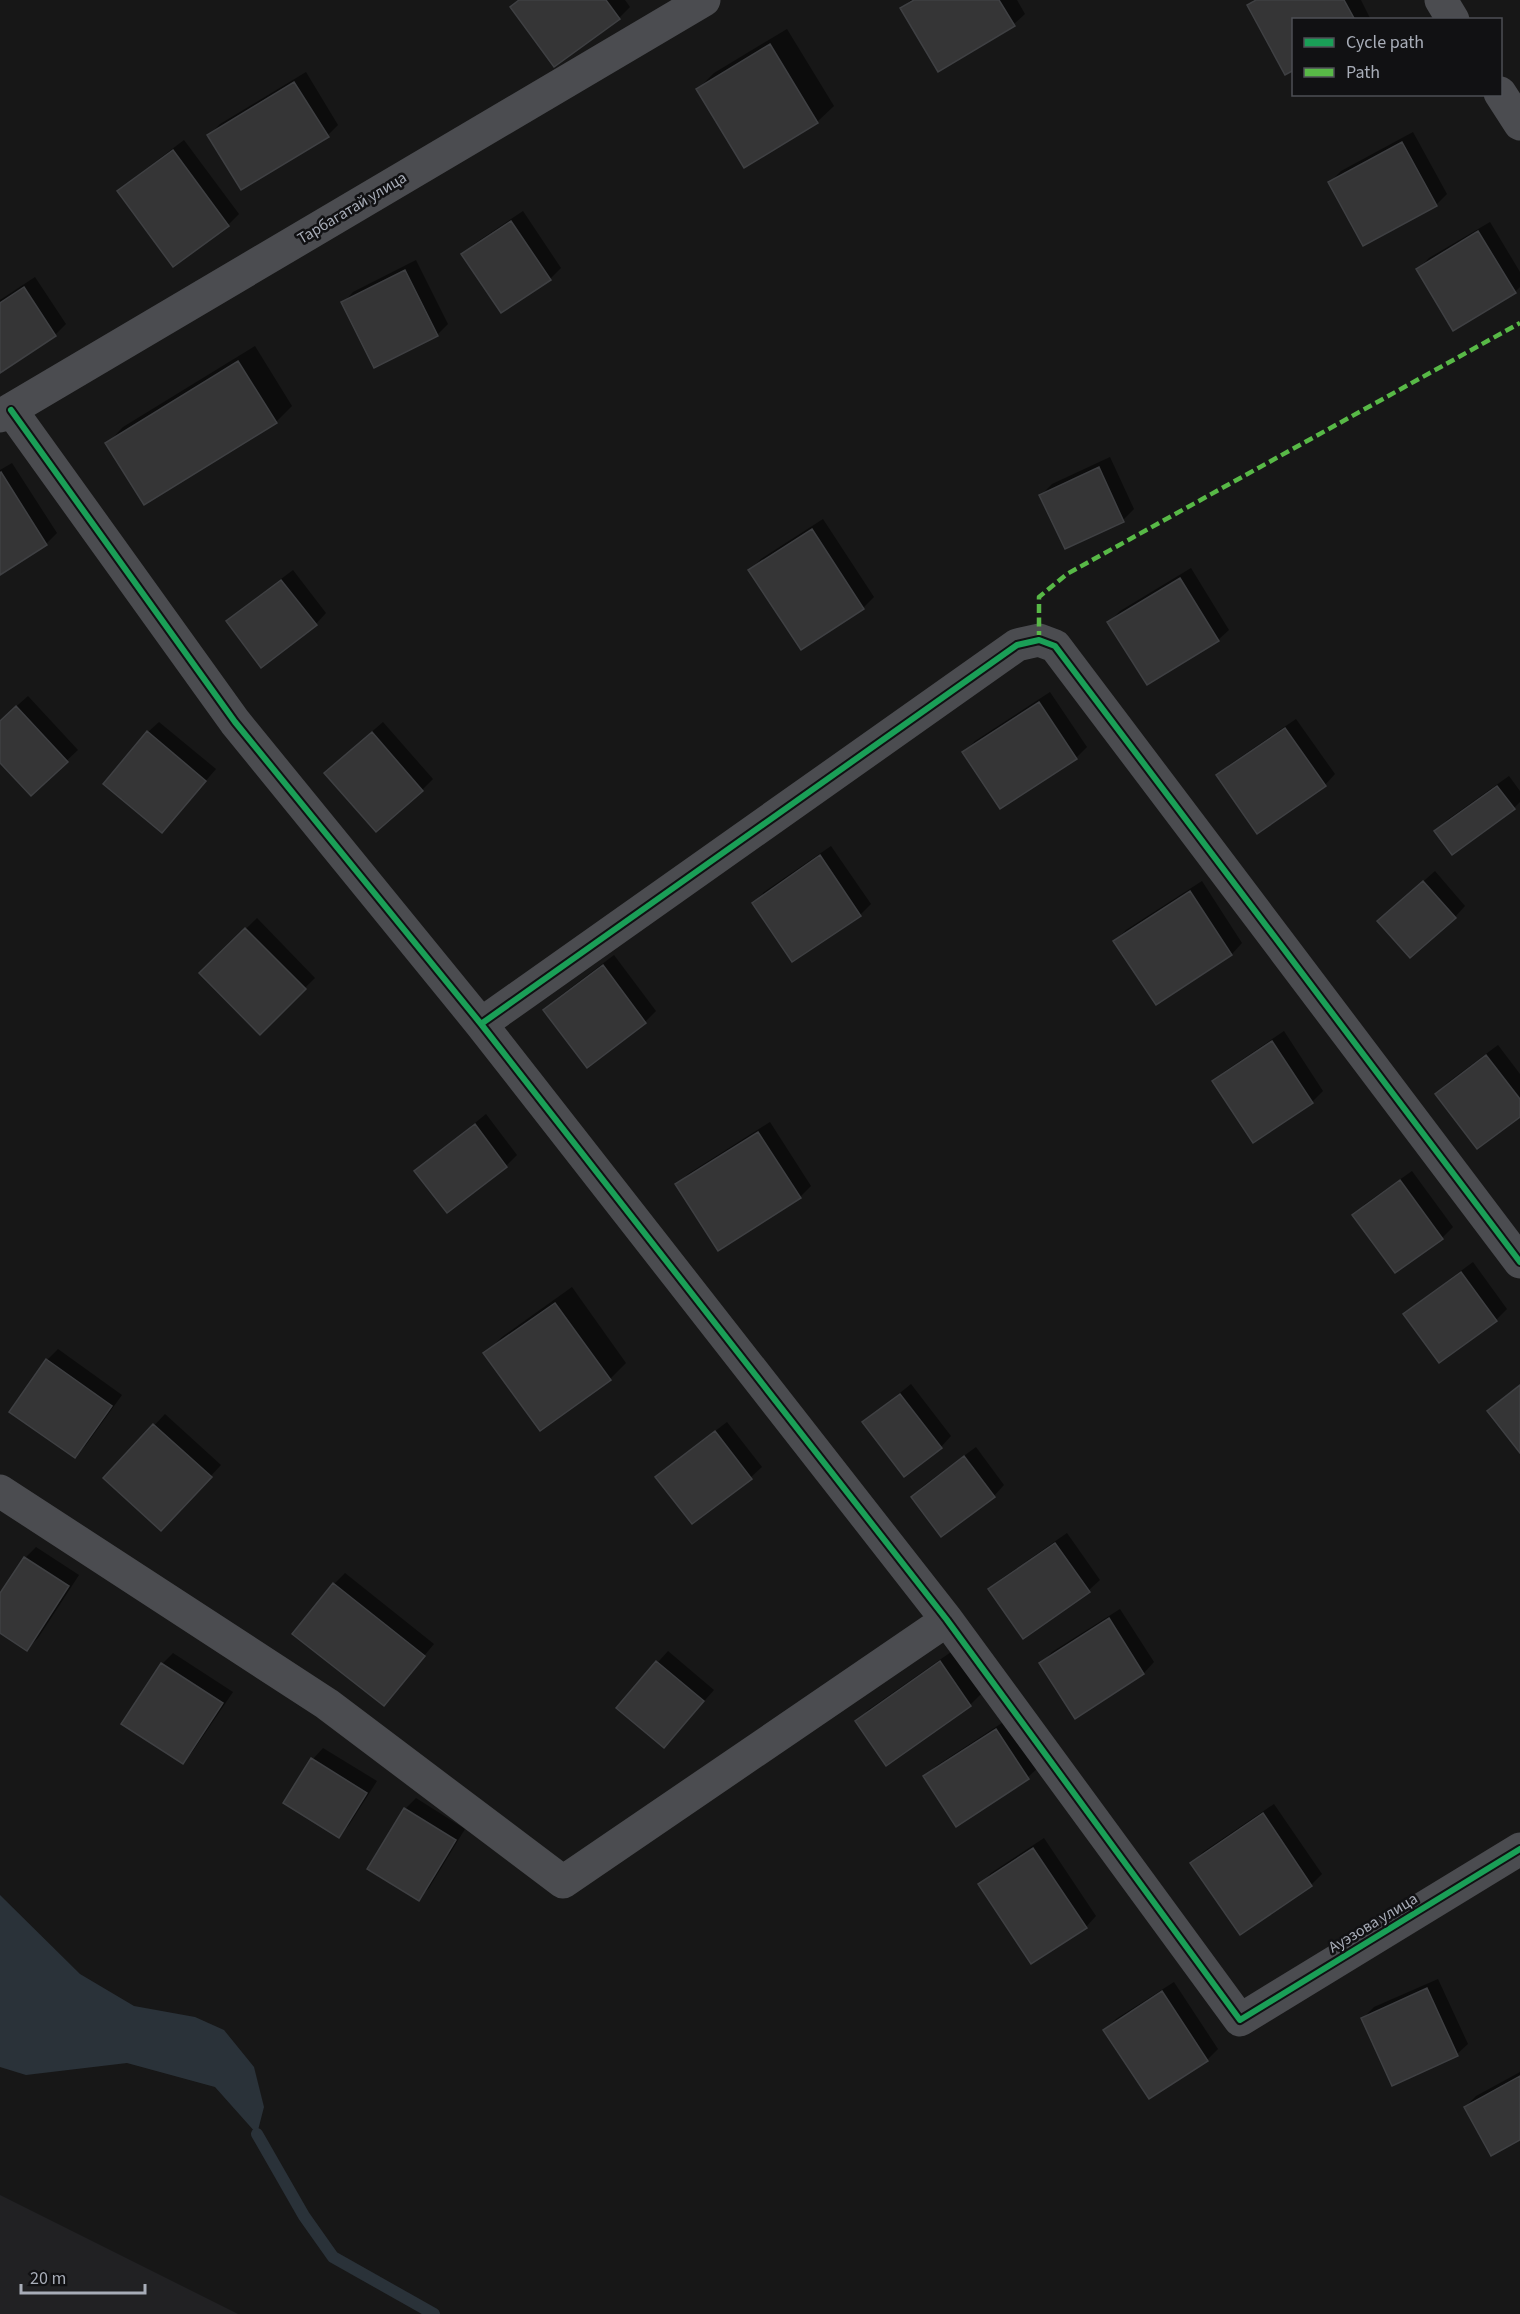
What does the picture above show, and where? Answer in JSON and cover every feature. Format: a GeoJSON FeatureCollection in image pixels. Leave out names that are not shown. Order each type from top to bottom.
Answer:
{"type":"FeatureCollection","features":[{"type":"Feature","properties":{"kind":"street","name":"Тарбагатай улица"},"geometry":{"type":"LineString","coordinates":[[6,413],[704,0]]}},
{"type":"Feature","properties":{"kind":"street"},"geometry":{"type":"LineString","coordinates":[[1441,0],[1452,18]]}},
{"type":"Feature","properties":{"kind":"street"},"geometry":{"type":"LineString","coordinates":[[1502,96],[1520,124]]}},
{"type":"Feature","properties":{"kind":"street"},"geometry":{"type":"LineString","coordinates":[[0,1491],[327,1704],[563,1882],[947,1620],[481,1024],[235,722],[6,413]]}},
{"type":"Feature","properties":{"kind":"street"},"geometry":{"type":"LineString","coordinates":[[481,1024],[1017,645],[1040,640],[1055,646],[1520,1262]]}},
{"type":"Feature","properties":{"kind":"street","name":"Ауэзова улица"},"geometry":{"type":"LineString","coordinates":[[947,1620],[1240,2020],[1520,1849]]}},
{"type":"Feature","properties":{"kind":"shaded area"},"geometry":{"type":"Polygon","coordinates":[[[0,1895],[80,1974],[134,2006],[195,2017],[224,2030],[254,2067],[264,2107],[257,2134],[215,2087],[127,2063],[26,2075],[0,2067],[0,1895]]]}},
{"type":"Feature","properties":{"kind":"shaded area"},"geometry":{"type":"Polygon","coordinates":[[[0,2195],[238,2314],[0,2314],[0,2195]]]}},
{"type":"Feature","properties":{"kind":"building"},"geometry":{"type":"Polygon","coordinates":[[[519,0],[606,0],[620,19],[554,67],[510,7],[519,0]]]}},
{"type":"Feature","properties":{"kind":"building"},"geometry":{"type":"Polygon","coordinates":[[[914,0],[999,0],[1015,26],[938,72],[900,8],[914,0]]]}},
{"type":"Feature","properties":{"kind":"building"},"geometry":{"type":"Polygon","coordinates":[[[1256,0],[1344,0],[1354,18],[1292,18],[1292,71],[1285,75],[1247,5],[1256,0]]]}},
{"type":"Feature","properties":{"kind":"building"},"geometry":{"type":"Polygon","coordinates":[[[770,44],[818,123],[744,168],[696,89],[770,44]]]}},
{"type":"Feature","properties":{"kind":"building"},"geometry":{"type":"Polygon","coordinates":[[[294,82],[329,137],[241,190],[207,135],[294,82]]]}},
{"type":"Feature","properties":{"kind":"building"},"geometry":{"type":"Polygon","coordinates":[[[1402,142],[1437,206],[1363,246],[1328,182],[1402,142]]]}},
{"type":"Feature","properties":{"kind":"building"},"geometry":{"type":"Polygon","coordinates":[[[173,150],[229,226],[173,267],[117,191],[173,150]]]}},
{"type":"Feature","properties":{"kind":"building"},"geometry":{"type":"Polygon","coordinates":[[[511,221],[551,280],[501,313],[461,254],[511,221]]]}},
{"type":"Feature","properties":{"kind":"building"},"geometry":{"type":"Polygon","coordinates":[[[1478,231],[1516,293],[1453,331],[1416,269],[1478,231]]]}},
{"type":"Feature","properties":{"kind":"building"},"geometry":{"type":"Polygon","coordinates":[[[405,270],[438,336],[374,368],[341,302],[405,270]]]}},
{"type":"Feature","properties":{"kind":"building"},"geometry":{"type":"Polygon","coordinates":[[[24,287],[56,336],[0,373],[0,303],[24,287]]]}},
{"type":"Feature","properties":{"kind":"building"},"geometry":{"type":"Polygon","coordinates":[[[238,361],[277,423],[144,505],[105,443],[238,361]]]}},
{"type":"Feature","properties":{"kind":"building"},"geometry":{"type":"Polygon","coordinates":[[[1099,467],[1124,522],[1065,549],[1039,495],[1099,467]]]}},
{"type":"Feature","properties":{"kind":"building"},"geometry":{"type":"Polygon","coordinates":[[[0,473],[47,545],[0,575],[0,473]]]}},
{"type":"Feature","properties":{"kind":"building"},"geometry":{"type":"Polygon","coordinates":[[[812,529],[864,609],[801,650],[748,570],[812,529]]]}},
{"type":"Feature","properties":{"kind":"building"},"geometry":{"type":"Polygon","coordinates":[[[1180,578],[1219,641],[1147,685],[1107,622],[1180,578]]]}},
{"type":"Feature","properties":{"kind":"building"},"geometry":{"type":"Polygon","coordinates":[[[281,580],[317,625],[261,668],[226,621],[281,580]]]}},
{"type":"Feature","properties":{"kind":"building"},"geometry":{"type":"Polygon","coordinates":[[[1039,702],[1077,759],[1000,809],[962,752],[1039,702]]]}},
{"type":"Feature","properties":{"kind":"building"},"geometry":{"type":"Polygon","coordinates":[[[16,706],[68,762],[31,796],[0,763],[0,721],[16,706]]]}},
{"type":"Feature","properties":{"kind":"building"},"geometry":{"type":"Polygon","coordinates":[[[1285,728],[1326,786],[1257,834],[1216,775],[1285,728]]]}},
{"type":"Feature","properties":{"kind":"building"},"geometry":{"type":"Polygon","coordinates":[[[147,731],[206,781],[162,833],[103,784],[147,731]]]}},
{"type":"Feature","properties":{"kind":"building"},"geometry":{"type":"Polygon","coordinates":[[[372,732],[423,791],[376,832],[324,773],[372,732]]]}},
{"type":"Feature","properties":{"kind":"building"},"geometry":{"type":"Polygon","coordinates":[[[1497,786],[1515,809],[1452,855],[1434,831],[1497,786]]]}},
{"type":"Feature","properties":{"kind":"building"},"geometry":{"type":"Polygon","coordinates":[[[820,855],[861,916],[792,962],[752,903],[820,855]]]}},
{"type":"Feature","properties":{"kind":"building"},"geometry":{"type":"Polygon","coordinates":[[[1423,881],[1456,918],[1410,958],[1377,921],[1423,881]]]}},
{"type":"Feature","properties":{"kind":"building"},"geometry":{"type":"Polygon","coordinates":[[[1190,891],[1232,955],[1156,1005],[1113,941],[1190,891]]]}},
{"type":"Feature","properties":{"kind":"building"},"geometry":{"type":"Polygon","coordinates":[[[245,928],[306,989],[260,1035],[199,973],[245,928]]]}},
{"type":"Feature","properties":{"kind":"building"},"geometry":{"type":"Polygon","coordinates":[[[603,965],[646,1023],[587,1068],[543,1010],[603,965]]]}},
{"type":"Feature","properties":{"kind":"building"},"geometry":{"type":"Polygon","coordinates":[[[1272,1041],[1313,1103],[1253,1143],[1212,1081],[1272,1041]]]}},
{"type":"Feature","properties":{"kind":"building"},"geometry":{"type":"Polygon","coordinates":[[[1486,1055],[1520,1099],[1520,1117],[1477,1149],[1435,1094],[1486,1055]]]}},
{"type":"Feature","properties":{"kind":"building"},"geometry":{"type":"Polygon","coordinates":[[[475,1124],[507,1167],[447,1213],[414,1171],[475,1124]]]}},
{"type":"Feature","properties":{"kind":"building"},"geometry":{"type":"Polygon","coordinates":[[[758,1132],[801,1198],[718,1251],[675,1184],[758,1132]]]}},
{"type":"Feature","properties":{"kind":"building"},"geometry":{"type":"Polygon","coordinates":[[[1400,1180],[1443,1239],[1395,1273],[1352,1215],[1400,1180]]]}},
{"type":"Feature","properties":{"kind":"building"},"geometry":{"type":"Polygon","coordinates":[[[1461,1272],[1497,1321],[1439,1363],[1403,1314],[1461,1272]]]}},
{"type":"Feature","properties":{"kind":"building"},"geometry":{"type":"Polygon","coordinates":[[[555,1303],[611,1380],[540,1431],[483,1353],[555,1303]]]}},
{"type":"Feature","properties":{"kind":"building"},"geometry":{"type":"Polygon","coordinates":[[[46,1359],[112,1406],[75,1458],[9,1412],[46,1359]]]}},
{"type":"Feature","properties":{"kind":"building"},"geometry":{"type":"Polygon","coordinates":[[[1520,1385],[1520,1453],[1487,1411],[1520,1385]]]}},
{"type":"Feature","properties":{"kind":"building"},"geometry":{"type":"Polygon","coordinates":[[[900,1394],[942,1448],[904,1477],[862,1422],[900,1394]]]}},
{"type":"Feature","properties":{"kind":"building"},"geometry":{"type":"Polygon","coordinates":[[[153,1424],[212,1477],[161,1531],[103,1478],[153,1424]]]}},
{"type":"Feature","properties":{"kind":"building"},"geometry":{"type":"Polygon","coordinates":[[[715,1431],[752,1479],[692,1524],[655,1477],[715,1431]]]}},
{"type":"Feature","properties":{"kind":"building"},"geometry":{"type":"Polygon","coordinates":[[[964,1456],[995,1497],[941,1537],[911,1497],[964,1456]]]}},
{"type":"Feature","properties":{"kind":"building"},"geometry":{"type":"Polygon","coordinates":[[[1055,1543],[1090,1592],[1023,1639],[988,1589],[1055,1543]]]}},
{"type":"Feature","properties":{"kind":"building"},"geometry":{"type":"Polygon","coordinates":[[[24,1557],[69,1586],[27,1651],[0,1633],[0,1593],[24,1557]]]}},
{"type":"Feature","properties":{"kind":"building"},"geometry":{"type":"Polygon","coordinates":[[[333,1583],[425,1656],[384,1706],[292,1634],[333,1583]]]}},
{"type":"Feature","properties":{"kind":"building"},"geometry":{"type":"Polygon","coordinates":[[[1109,1618],[1144,1674],[1075,1719],[1039,1663],[1109,1618]]]}},
{"type":"Feature","properties":{"kind":"building"},"geometry":{"type":"Polygon","coordinates":[[[656,1661],[704,1701],[664,1748],[616,1708],[656,1661]]]}},
{"type":"Feature","properties":{"kind":"building"},"geometry":{"type":"Polygon","coordinates":[[[940,1661],[971,1706],[886,1766],[855,1721],[940,1661]]]}},
{"type":"Feature","properties":{"kind":"building"},"geometry":{"type":"Polygon","coordinates":[[[161,1663],[223,1703],[183,1764],[121,1724],[161,1663]]]}},
{"type":"Feature","properties":{"kind":"building"},"geometry":{"type":"Polygon","coordinates":[[[996,1729],[1029,1779],[956,1827],[923,1776],[996,1729]]]}},
{"type":"Feature","properties":{"kind":"building"},"geometry":{"type":"Polygon","coordinates":[[[311,1758],[367,1793],[339,1838],[283,1803],[311,1758]]]}},
{"type":"Feature","properties":{"kind":"building"},"geometry":{"type":"Polygon","coordinates":[[[404,1808],[456,1840],[419,1901],[367,1869],[404,1808]]]}},
{"type":"Feature","properties":{"kind":"building"},"geometry":{"type":"Polygon","coordinates":[[[1263,1813],[1312,1886],[1240,1935],[1190,1863],[1263,1813]]]}},
{"type":"Feature","properties":{"kind":"building"},"geometry":{"type":"Polygon","coordinates":[[[1033,1848],[1087,1928],[1031,1964],[978,1884],[1033,1848]]]}},
{"type":"Feature","properties":{"kind":"building"},"geometry":{"type":"Polygon","coordinates":[[[1427,1988],[1458,2056],[1392,2086],[1361,2018],[1427,1988]]]}},
{"type":"Feature","properties":{"kind":"building"},"geometry":{"type":"Polygon","coordinates":[[[1162,1991],[1208,2061],[1149,2099],[1103,2030],[1162,1991]]]}},
{"type":"Feature","properties":{"kind":"building"},"geometry":{"type":"Polygon","coordinates":[[[1520,2076],[1520,2140],[1491,2156],[1464,2107],[1520,2076]]]}},
{"type":"Feature","properties":{"kind":"waterway"},"geometry":{"type":"LineString","coordinates":[[257,2134],[304,2216],[333,2257],[434,2314]]}},
{"type":"Feature","properties":{"kind":"marked path"},"geometry":{"type":"LineString","coordinates":[[1039,640],[1039,597],[1067,574],[1520,323]]}},
{"type":"Feature","properties":{"kind":"cycle path"},"geometry":{"type":"LineString","coordinates":[[11,410],[235,722],[481,1024],[947,1620],[1240,2020],[1520,1849]]}},
{"type":"Feature","properties":{"kind":"cycle path"},"geometry":{"type":"LineString","coordinates":[[481,1024],[1017,645],[1039,640],[1055,646],[1520,1262]]}}]}
